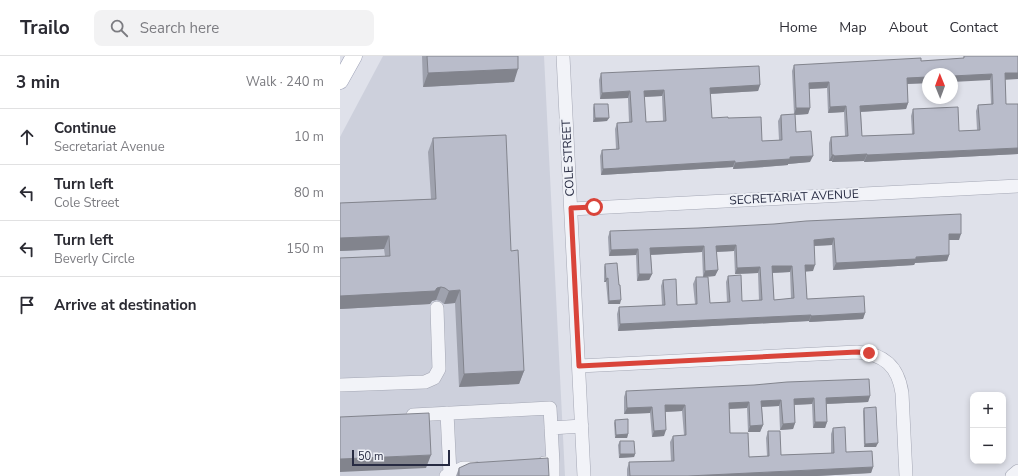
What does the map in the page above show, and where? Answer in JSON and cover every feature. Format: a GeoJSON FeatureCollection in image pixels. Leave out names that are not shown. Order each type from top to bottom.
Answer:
{"type":"FeatureCollection","features":[{"type":"Feature","properties":{"kind":"main road"},"geometry":{"type":"LineString","coordinates":[[340,82],[354,56]]}},
{"type":"Feature","properties":{"kind":"street","name":"COLE STREET"},"geometry":{"type":"LineString","coordinates":[[562,56],[584,476]]}},
{"type":"Feature","properties":{"kind":"street","name":"SECRETARIAT AVENUE"},"geometry":{"type":"LineString","coordinates":[[571,208],[1018,186]]}},
{"type":"Feature","properties":{"kind":"street"},"geometry":{"type":"LineString","coordinates":[[340,385],[425,382],[434,378],[438,369],[437,308]]}},
{"type":"Feature","properties":{"kind":"street"},"geometry":{"type":"LineString","coordinates":[[579,366],[857,352],[873,354],[888,362],[896,372],[901,383],[906,476]]}},
{"type":"Feature","properties":{"kind":"street"},"geometry":{"type":"LineString","coordinates":[[401,416],[550,408],[553,476]]}},
{"type":"Feature","properties":{"kind":"street"},"geometry":{"type":"LineString","coordinates":[[447,413],[448,475],[464,468],[486,467]]}},
{"type":"Feature","properties":{"kind":"street"},"geometry":{"type":"LineString","coordinates":[[551,428],[582,426]]}},
{"type":"Feature","properties":{"kind":"street"},"geometry":{"type":"LineString","coordinates":[[530,464],[553,463]]}},
{"type":"Feature","properties":{"kind":"street"},"geometry":{"type":"LineString","coordinates":[[1012,476],[1018,471]]}},
{"type":"Feature","properties":{"kind":"shaded area"},"geometry":{"type":"Polygon","coordinates":[[[383,56],[544,56],[565,476],[340,476],[340,137],[383,56]]]}},
{"type":"Feature","properties":{"kind":"building"},"geometry":{"type":"Polygon","coordinates":[[[427,56],[518,56],[518,69],[428,73],[427,56]]]}},
{"type":"Feature","properties":{"kind":"building"},"geometry":{"type":"Polygon","coordinates":[[[964,56],[1018,56],[1018,73],[1005,73],[1006,104],[1018,104],[1018,148],[834,156],[832,155],[831,137],[848,136],[846,106],[830,107],[829,82],[809,83],[810,108],[796,108],[794,65],[921,58],[921,61],[964,58],[964,56]]]}},
{"type":"Feature","properties":{"kind":"building"},"geometry":{"type":"Polygon","coordinates":[[[759,66],[760,85],[710,88],[712,118],[761,117],[762,141],[782,140],[781,115],[795,114],[796,132],[811,131],[813,156],[735,163],[735,161],[603,169],[602,150],[619,149],[617,123],[632,122],[630,91],[602,93],[601,73],[759,66]],[[664,90],[644,91],[646,122],[666,121],[664,90]]]}},
{"type":"Feature","properties":{"kind":"building"},"geometry":{"type":"Polygon","coordinates":[[[594,104],[608,104],[609,118],[595,118],[594,104]]]}},
{"type":"Feature","properties":{"kind":"building"},"geometry":{"type":"Polygon","coordinates":[[[506,135],[511,251],[518,250],[524,371],[464,374],[460,290],[449,291],[441,287],[437,288],[435,291],[340,296],[340,258],[390,256],[389,236],[340,238],[340,203],[436,199],[433,138],[506,135]]]}},
{"type":"Feature","properties":{"kind":"building"},"geometry":{"type":"Polygon","coordinates":[[[961,214],[961,234],[949,234],[949,255],[916,257],[916,259],[836,263],[834,238],[814,240],[815,265],[805,265],[807,299],[864,296],[865,313],[620,324],[619,307],[665,305],[663,280],[676,279],[677,305],[697,304],[696,277],[708,277],[710,303],[730,302],[728,276],[741,275],[742,301],[762,300],[760,267],[737,268],[736,245],[716,246],[718,270],[705,271],[704,246],[650,248],[652,274],[639,274],[638,249],[611,250],[610,231],[698,228],[806,221],[961,214]],[[772,266],[774,300],[794,298],[792,266],[772,266]]]}},
{"type":"Feature","properties":{"kind":"building"},"geometry":{"type":"Polygon","coordinates":[[[617,263],[621,300],[609,301],[608,278],[606,279],[605,264],[617,263]]]}},
{"type":"Feature","properties":{"kind":"building"},"geometry":{"type":"Polygon","coordinates":[[[869,379],[870,396],[826,398],[827,422],[815,422],[814,398],[794,399],[795,423],[783,424],[781,400],[761,401],[763,425],[750,426],[749,402],[729,403],[730,433],[748,433],[749,457],[769,456],[768,431],[780,431],[781,455],[834,453],[833,428],[845,427],[846,452],[872,451],[873,467],[688,476],[630,476],[629,462],[674,461],[673,436],[686,435],[685,405],[665,405],[666,430],[654,431],[652,407],[627,408],[626,391],[869,379]]]}},
{"type":"Feature","properties":{"kind":"building"},"geometry":{"type":"Polygon","coordinates":[[[876,407],[878,443],[865,444],[864,408],[876,407]]]}},
{"type":"Feature","properties":{"kind":"building"},"geometry":{"type":"Polygon","coordinates":[[[429,413],[431,455],[340,459],[340,417],[429,413]]]}},
{"type":"Feature","properties":{"kind":"building"},"geometry":{"type":"Polygon","coordinates":[[[628,419],[628,434],[616,435],[615,420],[628,419]]]}},
{"type":"Feature","properties":{"kind":"building"},"geometry":{"type":"Polygon","coordinates":[[[620,441],[634,441],[635,454],[620,454],[620,441]]]}},
{"type":"Feature","properties":{"kind":"building"},"geometry":{"type":"Polygon","coordinates":[[[548,458],[549,476],[459,476],[459,468],[470,463],[548,458]]]}},
{"type":"Feature","properties":{"kind":"route"},"geometry":{"type":"LineString","coordinates":[[594,207],[571,208],[579,366],[857,352],[869,353]]}}]}
